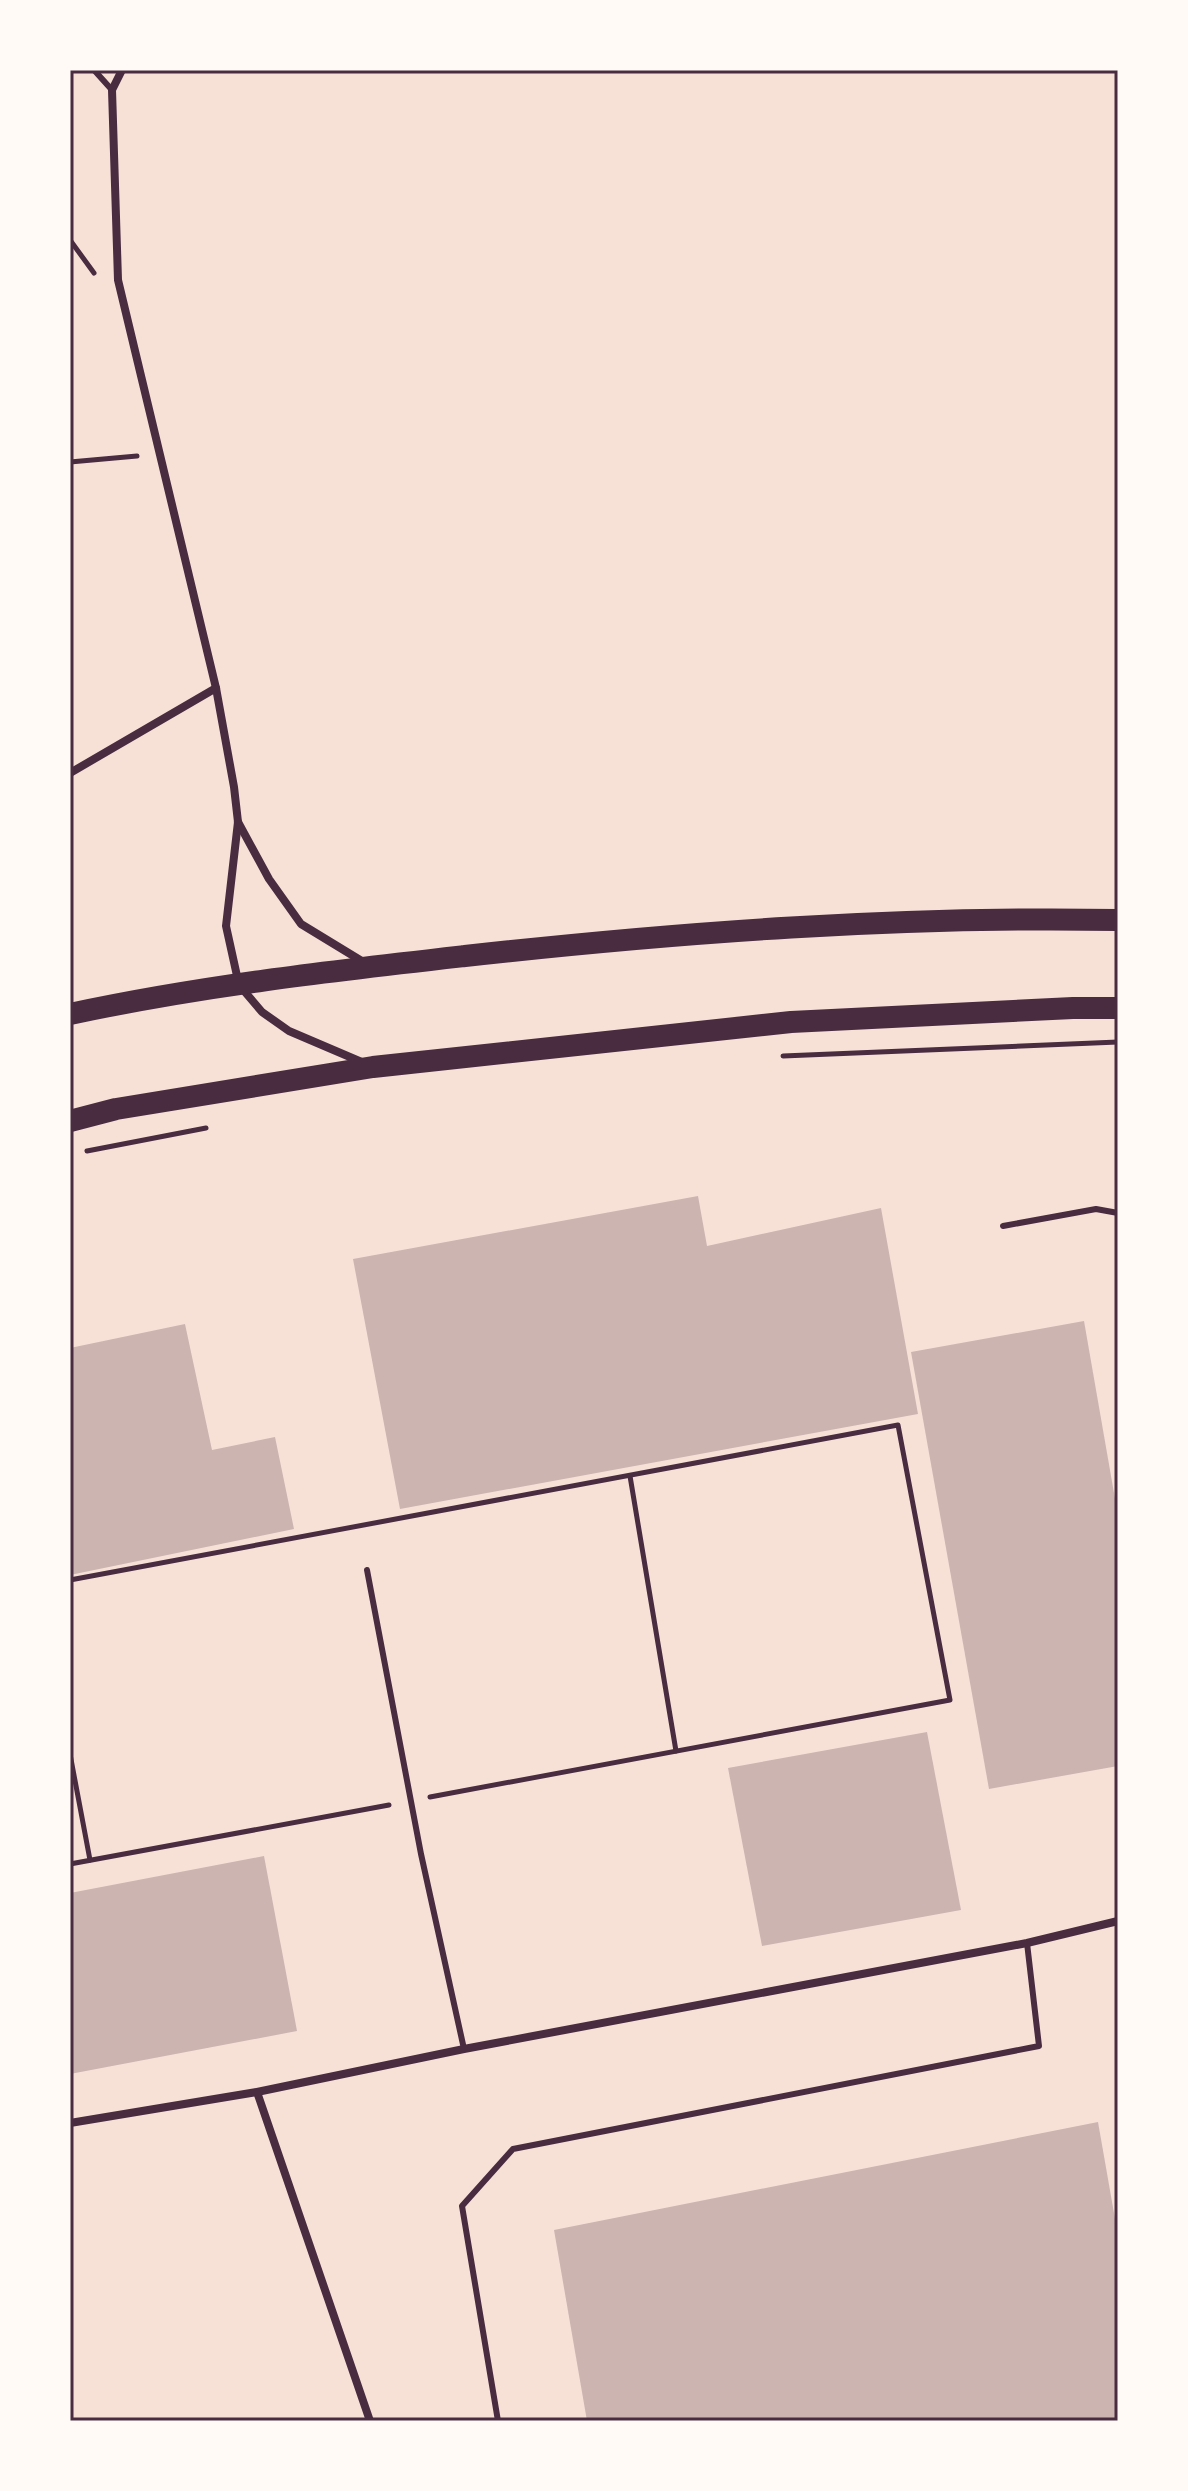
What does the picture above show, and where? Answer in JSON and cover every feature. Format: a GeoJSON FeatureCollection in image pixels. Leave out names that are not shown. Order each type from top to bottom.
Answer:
{"type":"FeatureCollection","features":[{"type":"Feature","properties":{"kind":"highway"},"geometry":{"type":"LineString","coordinates":[[70,1014],[239,985],[583,943],[781,926],[1118,920]]}},
{"type":"Feature","properties":{"kind":"highway"},"geometry":{"type":"LineString","coordinates":[[70,1121],[116,1109],[373,1067],[791,1022],[1118,1008]]}},
{"type":"Feature","properties":{"kind":"street"},"geometry":{"type":"LineString","coordinates":[[122,70],[112,90],[118,280],[216,688],[238,822],[226,926],[239,985],[262,1012],[289,1031],[373,1067]]}},
{"type":"Feature","properties":{"kind":"street"},"geometry":{"type":"LineString","coordinates":[[70,773],[216,688]]}},
{"type":"Feature","properties":{"kind":"street"},"geometry":{"type":"LineString","coordinates":[[238,822],[269,879],[301,924],[372,967]]}},
{"type":"Feature","properties":{"kind":"street"},"geometry":{"type":"LineString","coordinates":[[70,2123],[257,2092],[464,2049],[1027,1943],[1118,1921]]}},
{"type":"Feature","properties":{"kind":"street"},"geometry":{"type":"LineString","coordinates":[[257,2092],[370,2421]]}},
{"type":"Feature","properties":{"kind":"lane"},"geometry":{"type":"LineString","coordinates":[[94,70],[112,90]]}},
{"type":"Feature","properties":{"kind":"lane"},"geometry":{"type":"LineString","coordinates":[[1003,1226],[1096,1209],[1118,1213]]}},
{"type":"Feature","properties":{"kind":"lane"},"geometry":{"type":"LineString","coordinates":[[367,1570],[410,1801],[464,2049]]}},
{"type":"Feature","properties":{"kind":"lane"},"geometry":{"type":"LineString","coordinates":[[498,2421],[462,2206],[513,2149],[1039,2046],[1027,1943]]}},
{"type":"Feature","properties":{"kind":"path"},"geometry":{"type":"LineString","coordinates":[[70,240],[94,273],[118,280]]}},
{"type":"Feature","properties":{"kind":"path"},"geometry":{"type":"LineString","coordinates":[[70,462],[158,454]]}},
{"type":"Feature","properties":{"kind":"path"},"geometry":{"type":"LineString","coordinates":[[780,1056],[1118,1042]]}},
{"type":"Feature","properties":{"kind":"path"},"geometry":{"type":"LineString","coordinates":[[75,1153],[215,1126]]}},
{"type":"Feature","properties":{"kind":"path"},"geometry":{"type":"LineString","coordinates":[[70,1580],[898,1425],[950,1700],[70,1864]]}},
{"type":"Feature","properties":{"kind":"path"},"geometry":{"type":"LineString","coordinates":[[630,1475],[676,1751]]}},
{"type":"Feature","properties":{"kind":"path"},"geometry":{"type":"LineString","coordinates":[[70,1754],[90,1860]]}},
{"type":"Feature","properties":{"kind":"building"},"geometry":{"type":"Polygon","coordinates":[[[698,1196],[707,1246],[881,1208],[918,1414],[400,1509],[353,1259],[698,1196]]]}},
{"type":"Feature","properties":{"kind":"building"},"geometry":{"type":"Polygon","coordinates":[[[1084,1321],[1118,1516],[1118,1766],[989,1789],[911,1352],[1084,1321]]]}},
{"type":"Feature","properties":{"kind":"building"},"geometry":{"type":"Polygon","coordinates":[[[185,1324],[212,1450],[275,1437],[294,1529],[70,1575],[70,1348],[185,1324]]]}},
{"type":"Feature","properties":{"kind":"building"},"geometry":{"type":"Polygon","coordinates":[[[927,1732],[961,1910],[762,1946],[728,1768],[927,1732]]]}},
{"type":"Feature","properties":{"kind":"building"},"geometry":{"type":"Polygon","coordinates":[[[264,1856],[297,2031],[70,2074],[70,1893],[264,1856]]]}},
{"type":"Feature","properties":{"kind":"building"},"geometry":{"type":"Polygon","coordinates":[[[1098,2122],[1118,2236],[1118,2421],[587,2421],[554,2230],[1098,2122]]]}}]}
